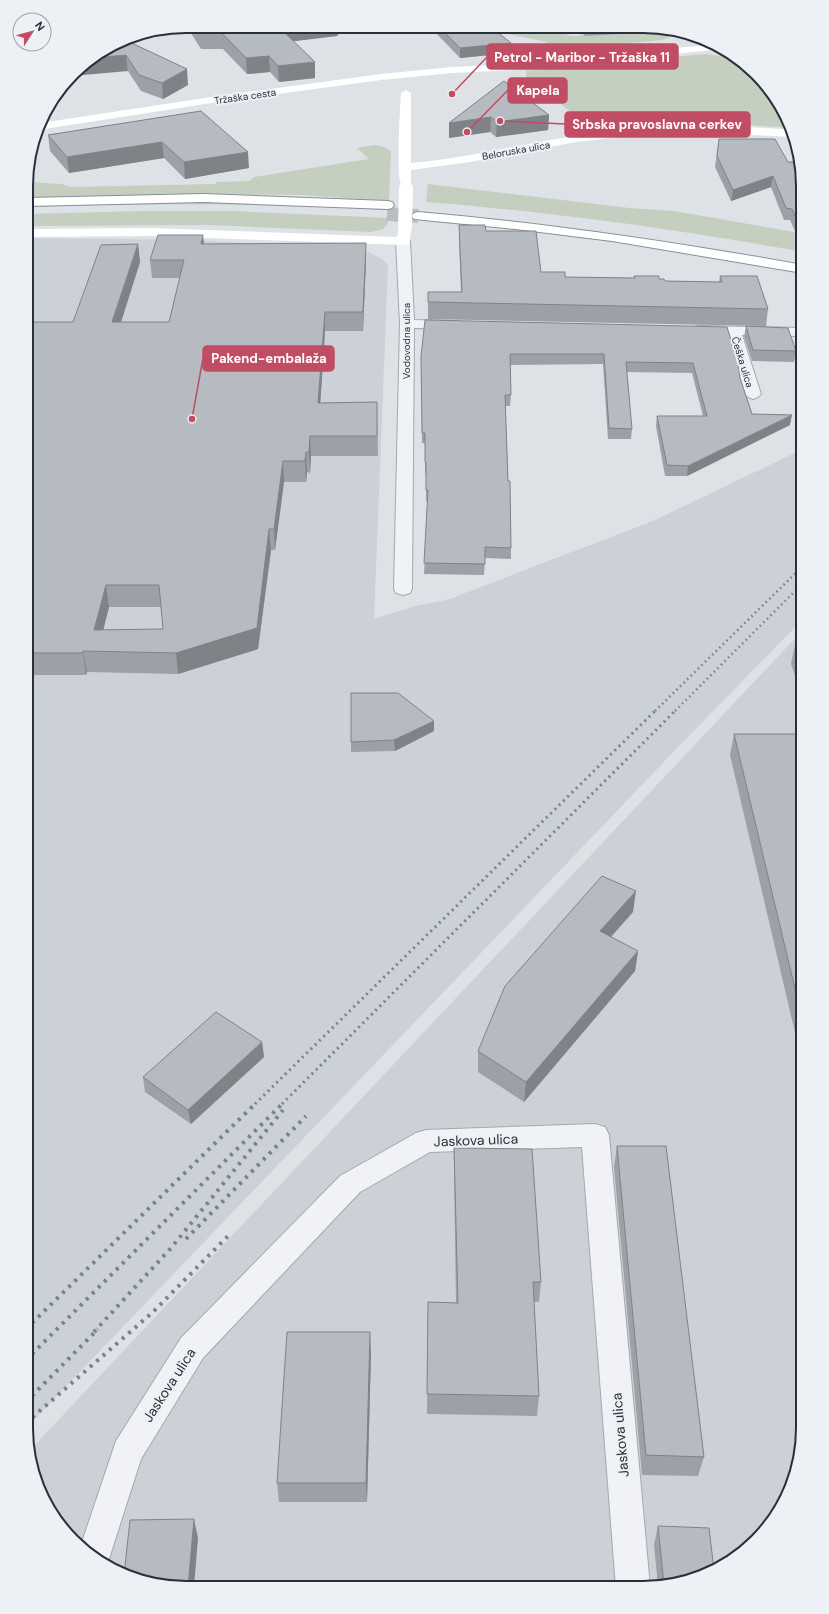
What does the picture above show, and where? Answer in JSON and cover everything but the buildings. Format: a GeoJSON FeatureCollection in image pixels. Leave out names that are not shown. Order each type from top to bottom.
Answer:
{"type":"FeatureCollection","features":[{"type":"Feature","properties":{"kind":"main road","name":"Tržaška cesta"},"geometry":{"type":"LineString","coordinates":[[45,126],[156,108],[331,84],[452,70],[505,62],[693,42]]}},
{"type":"Feature","properties":{"kind":"main road","name":"Tržaška cesta"},"geometry":{"type":"LineString","coordinates":[[452,70],[515,67],[709,48]]}},
{"type":"Feature","properties":{"kind":"main road"},"geometry":{"type":"LineString","coordinates":[[331,84],[384,84],[394,86],[406,93],[413,82],[432,72]]}},
{"type":"Feature","properties":{"kind":"main road","name":"Vodovodna ulica"},"geometry":{"type":"LineString","coordinates":[[404,235],[406,188],[406,93]]}},
{"type":"Feature","properties":{"kind":"main road","name":"Beloruska ulica"},"geometry":{"type":"LineString","coordinates":[[405,167],[430,165],[575,139],[644,131],[706,129],[787,134]]}},
{"type":"Feature","properties":{"kind":"main road"},"geometry":{"type":"LineString","coordinates":[[33,202],[204,198],[300,200],[388,209],[204,207],[33,210]]}},
{"type":"Feature","properties":{"kind":"main road"},"geometry":{"type":"LineString","coordinates":[[796,258],[633,230],[543,219],[418,212],[629,239],[796,268]]}},
{"type":"Feature","properties":{"kind":"main road"},"geometry":{"type":"LineString","coordinates":[[33,233],[152,232],[404,235]]}},
{"type":"Feature","properties":{"kind":"street","name":"Vodovodna ulica"},"geometry":{"type":"LineString","coordinates":[[403,589],[407,324],[404,235]]}},
{"type":"Feature","properties":{"kind":"street"},"geometry":{"type":"LineString","coordinates":[[407,324],[472,325]]}},
{"type":"Feature","properties":{"kind":"street","name":"Češka ulica"},"geometry":{"type":"LineString","coordinates":[[686,329],[796,332]]}},
{"type":"Feature","properties":{"kind":"street","name":"Češka ulica"},"geometry":{"type":"LineString","coordinates":[[733,330],[753,394]]}},
{"type":"Feature","properties":{"kind":"street","name":"Jaskova ulica"},"geometry":{"type":"LineString","coordinates":[[96,1551],[127,1452],[192,1348],[350,1184],[426,1141],[595,1135],[632,1581]]}},
{"type":"Feature","properties":{"kind":"shaded area"},"geometry":{"type":"Polygon","coordinates":[[[33,238],[197,240],[366,251],[384,260],[388,265],[374,619],[415,606],[447,600],[653,521],[796,452],[796,626],[683,742],[33,1421],[33,238]]]}},
{"type":"Feature","properties":{"kind":"shaded area"},"geometry":{"type":"Polygon","coordinates":[[[796,637],[796,1438],[791,1468],[784,1487],[776,1505],[758,1529],[744,1543],[720,1561],[683,1576],[653,1581],[166,1580],[137,1573],[109,1561],[85,1543],[71,1529],[53,1505],[38,1468],[34,1446],[796,637]]]}},
{"type":"Feature","properties":{"kind":"green space"},"geometry":{"type":"Polygon","coordinates":[[[503,33],[564,33],[571,36],[581,36],[579,33],[653,33],[669,35],[668,38],[661,40],[535,52],[529,50],[532,49],[528,47],[546,44],[547,42],[503,33]]]}},
{"type":"Feature","properties":{"kind":"green space"},"geometry":{"type":"Polygon","coordinates":[[[705,54],[725,56],[744,71],[758,85],[776,109],[784,128],[702,122],[646,124],[593,129],[526,77],[526,71],[705,54]]]}},
{"type":"Feature","properties":{"kind":"green space"},"geometry":{"type":"Polygon","coordinates":[[[374,145],[384,147],[391,151],[389,201],[300,195],[209,194],[33,198],[33,182],[62,184],[70,187],[216,184],[216,182],[250,181],[254,177],[369,159],[357,148],[374,145]]]}},
{"type":"Feature","properties":{"kind":"green space"},"geometry":{"type":"Polygon","coordinates":[[[428,184],[629,208],[674,211],[796,232],[796,251],[615,222],[426,202],[428,184]]]}},
{"type":"Feature","properties":{"kind":"green space"},"geometry":{"type":"Polygon","coordinates":[[[192,202],[269,203],[389,209],[208,204],[33,207],[33,205],[192,202]]]}},
{"type":"Feature","properties":{"kind":"green space"},"geometry":{"type":"Polygon","coordinates":[[[143,211],[234,211],[388,218],[388,223],[383,229],[371,232],[211,225],[33,226],[33,214],[143,211]]]}},
{"type":"Feature","properties":{"kind":"tunnel"},"geometry":{"type":"LineString","coordinates":[[387,214],[418,216]]}},
{"type":"Feature","properties":{"kind":"railway"},"geometry":{"type":"LineString","coordinates":[[655,711],[796,573]]}},
{"type":"Feature","properties":{"kind":"railway"},"geometry":{"type":"LineString","coordinates":[[33,1353],[796,590]]}},
{"type":"Feature","properties":{"kind":"railway"},"geometry":{"type":"LineString","coordinates":[[255,1104],[656,710]]}},
{"type":"Feature","properties":{"kind":"railway"},"geometry":{"type":"LineString","coordinates":[[33,1322],[256,1103]]}},
{"type":"Feature","properties":{"kind":"railway"},"geometry":{"type":"LineString","coordinates":[[94,1332],[171,1248],[283,1110]]}},
{"type":"Feature","properties":{"kind":"railway"},"geometry":{"type":"LineString","coordinates":[[186,1239],[306,1116]]}},
{"type":"Feature","properties":{"kind":"railway"},"geometry":{"type":"LineString","coordinates":[[33,1417],[153,1312],[230,1234]]}},
{"type":"Feature","properties":{"kind":"railway"},"geometry":{"type":"LineString","coordinates":[[33,1395],[98,1329]]}},
{"type":"Feature","properties":{"kind":"place","name":"Petrol - Maribor - Tržaška 11"},"geometry":{"type":"Point","coordinates":[452,94]}},
{"type":"Feature","properties":{"kind":"place","name":"Srbska pravoslavna cerkev"},"geometry":{"type":"Point","coordinates":[500,121]}},
{"type":"Feature","properties":{"kind":"place","name":"Kapela"},"geometry":{"type":"Point","coordinates":[467,132]}},
{"type":"Feature","properties":{"kind":"place","name":"Pakend-embalaža"},"geometry":{"type":"Point","coordinates":[192,419]}}]}
